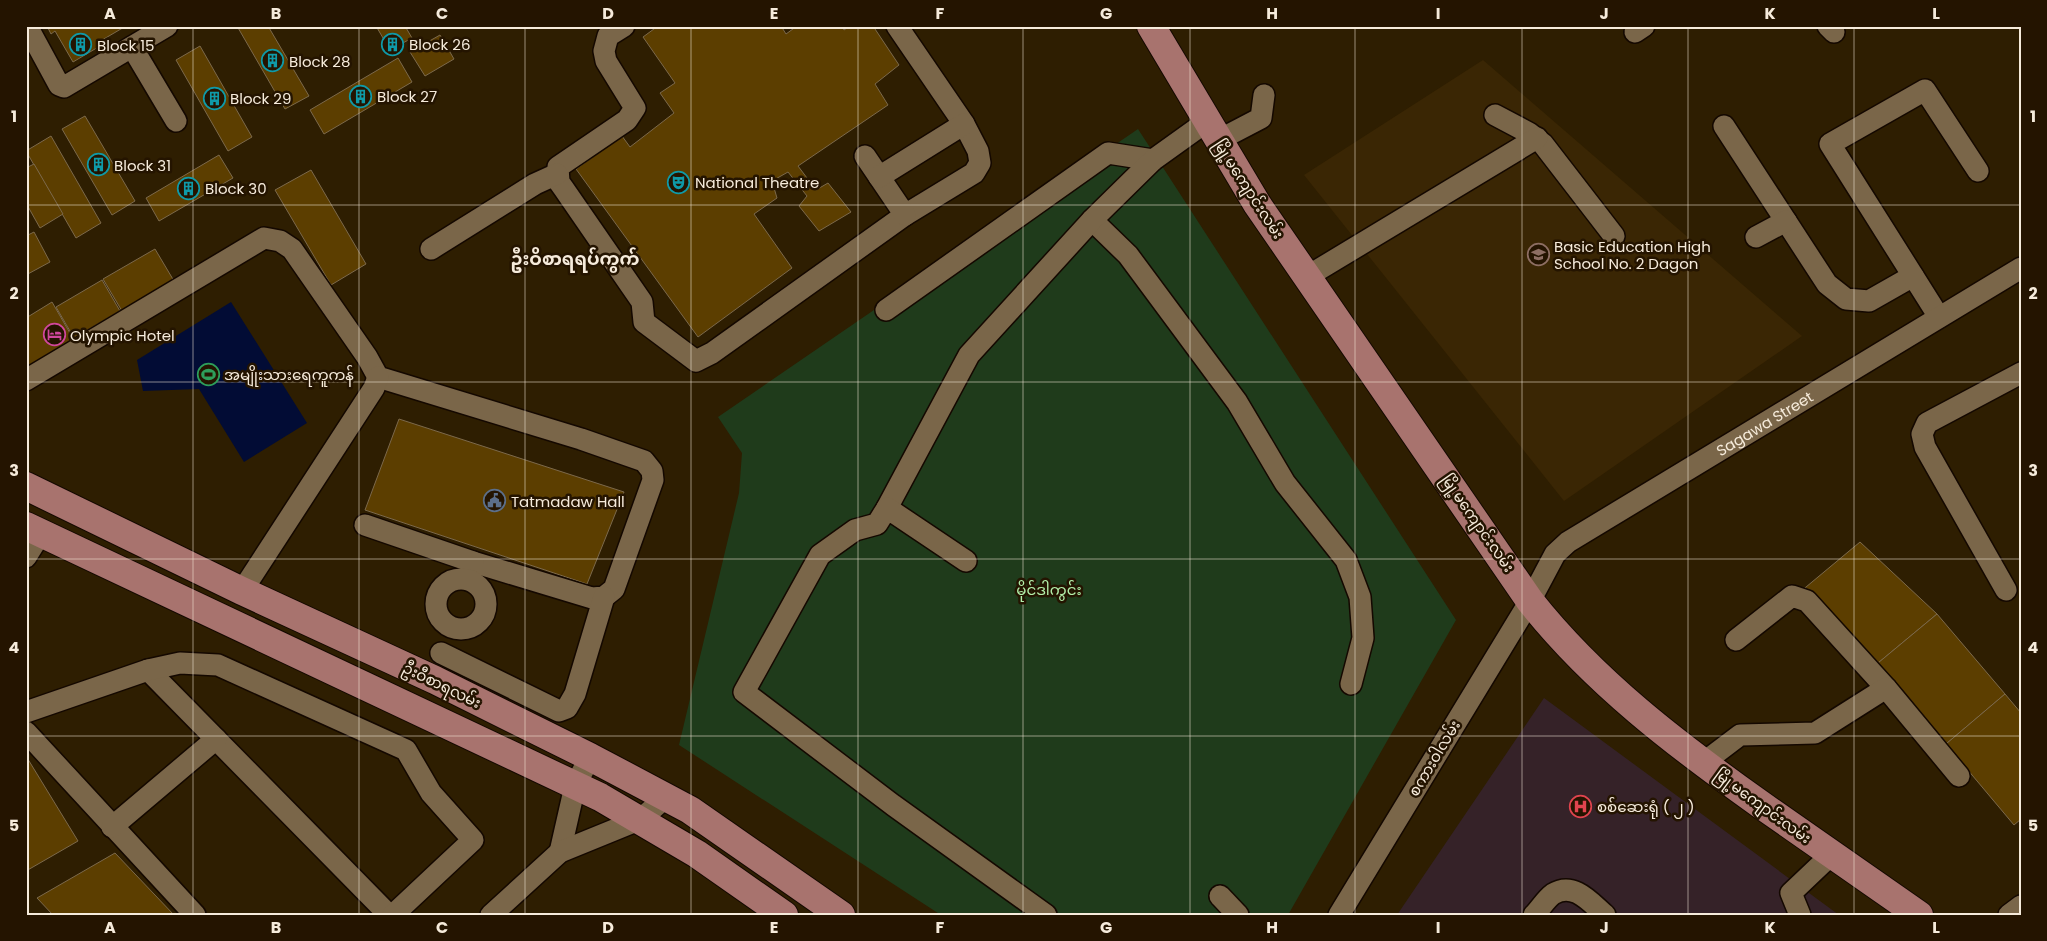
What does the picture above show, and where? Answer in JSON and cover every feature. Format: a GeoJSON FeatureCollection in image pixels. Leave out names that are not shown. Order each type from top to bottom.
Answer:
{"type":"FeatureCollection","features":[{"type":"Feature","properties":{"kind":"main road","name":"မြို့မကျောင်းလမ်း"},"geometry":{"type":"LineString","coordinates":[[1151,26],[1212,132],[1257,204],[1530,601],[1552,629],[1627,701],[1703,762],[1919,915]]}},
{"type":"Feature","properties":{"kind":"main road","name":"ဦးဝီစာရလမ်း"},"geometry":{"type":"LineString","coordinates":[[34,489],[237,588],[421,674],[590,757],[666,797],[690,810],[841,915]]}},
{"type":"Feature","properties":{"kind":"main road"},"geometry":{"type":"LineString","coordinates":[[34,489],[31,528],[406,704],[640,819],[698,854],[784,915]]}},
{"type":"Feature","properties":{"kind":"main road"},"geometry":{"type":"LineString","coordinates":[[216,615],[237,588]]}},
{"type":"Feature","properties":{"kind":"main road"},"geometry":{"type":"LineString","coordinates":[[406,704],[421,674]]}},
{"type":"Feature","properties":{"kind":"main road"},"geometry":{"type":"LineString","coordinates":[[744,886],[761,859]]}},
{"type":"Feature","properties":{"kind":"street"},"geometry":{"type":"LineString","coordinates":[[27,26],[59,85],[64,87],[167,26]]}},
{"type":"Feature","properties":{"kind":"street"},"geometry":{"type":"LineString","coordinates":[[624,26],[608,36],[604,51],[606,61],[635,108],[627,120],[558,167],[557,174],[559,182],[642,302],[644,322],[696,361],[712,353],[905,215],[974,173],[980,163],[978,151],[964,124],[900,27]]}},
{"type":"Feature","properties":{"kind":"street"},"geometry":{"type":"LineString","coordinates":[[132,47],[176,121]]}},
{"type":"Feature","properties":{"kind":"street"},"geometry":{"type":"LineString","coordinates":[[1939,317],[1830,144],[1925,90],[1978,172]]}},
{"type":"Feature","properties":{"kind":"street"},"geometry":{"type":"LineString","coordinates":[[1046,915],[893,805],[744,692],[820,555],[855,530],[877,524],[969,355],[1092,220],[1153,160],[1212,132],[1261,118],[1264,95]]}},
{"type":"Feature","properties":{"kind":"street"},"geometry":{"type":"LineString","coordinates":[[1495,115],[1537,138],[1614,236]]}},
{"type":"Feature","properties":{"kind":"street"},"geometry":{"type":"LineString","coordinates":[[879,176],[964,124]]}},
{"type":"Feature","properties":{"kind":"street"},"geometry":{"type":"LineString","coordinates":[[1724,126],[1827,284],[1846,299],[1869,301],[1913,276]]}},
{"type":"Feature","properties":{"kind":"street"},"geometry":{"type":"LineString","coordinates":[[1308,276],[1537,138]]}},
{"type":"Feature","properties":{"kind":"street"},"geometry":{"type":"LineString","coordinates":[[886,310],[1108,153],[1153,160]]}},
{"type":"Feature","properties":{"kind":"street"},"geometry":{"type":"LineString","coordinates":[[865,156],[905,215]]}},
{"type":"Feature","properties":{"kind":"street"},"geometry":{"type":"LineString","coordinates":[[432,249],[535,184],[557,174]]}},
{"type":"Feature","properties":{"kind":"street"},"geometry":{"type":"LineString","coordinates":[[1092,220],[1128,255],[1237,402],[1285,483],[1346,560],[1360,597],[1364,638],[1351,684]]}},
{"type":"Feature","properties":{"kind":"street"},"geometry":{"type":"LineString","coordinates":[[1756,237],[1786,222]]}},
{"type":"Feature","properties":{"kind":"street"},"geometry":{"type":"LineString","coordinates":[[26,380],[264,238],[280,240],[292,249],[367,357],[378,377],[581,439],[644,461],[652,471],[652,480],[614,589],[604,597],[592,598],[471,571],[366,525]]}},
{"type":"Feature","properties":{"kind":"street","name":"Sagawa Street"},"geometry":{"type":"LineString","coordinates":[[1530,601],[1556,554],[1568,542],[2021,269]]}},
{"type":"Feature","properties":{"kind":"street"},"geometry":{"type":"LineString","coordinates":[[2006,590],[1925,447],[1922,434],[1927,423],[2021,373]]}},
{"type":"Feature","properties":{"kind":"street"},"geometry":{"type":"LineString","coordinates":[[237,588],[374,388],[378,377]]}},
{"type":"Feature","properties":{"kind":"street"},"geometry":{"type":"LineString","coordinates":[[887,508],[966,560]]}},
{"type":"Feature","properties":{"kind":"street"},"geometry":{"type":"LineString","coordinates":[[26,556],[31,528]]}},
{"type":"Feature","properties":{"kind":"street"},"geometry":{"type":"LineString","coordinates":[[471,571],[486,599],[485,613],[478,624],[466,630],[452,629],[441,621],[435,609],[436,596],[444,585],[471,571]]}},
{"type":"Feature","properties":{"kind":"street"},"geometry":{"type":"LineString","coordinates":[[1736,640],[1792,596],[1807,601],[1886,688],[1959,776]]}},
{"type":"Feature","properties":{"kind":"street"},"geometry":{"type":"LineString","coordinates":[[441,653],[559,711],[567,708],[576,694],[604,597]]}},
{"type":"Feature","properties":{"kind":"street","name":"စကားဝါလမ်း"},"geometry":{"type":"LineString","coordinates":[[1338,915],[1530,601]]}},
{"type":"Feature","properties":{"kind":"street"},"geometry":{"type":"LineString","coordinates":[[421,674],[441,653],[452,629]]}},
{"type":"Feature","properties":{"kind":"street"},"geometry":{"type":"LineString","coordinates":[[26,712],[148,670],[180,663],[218,665],[406,750],[431,793],[473,840],[393,915]]}},
{"type":"Feature","properties":{"kind":"street"},"geometry":{"type":"LineString","coordinates":[[148,670],[389,915]]}},
{"type":"Feature","properties":{"kind":"street"},"geometry":{"type":"LineString","coordinates":[[1703,762],[1740,735],[1815,732],[1886,688]]}},
{"type":"Feature","properties":{"kind":"street"},"geometry":{"type":"LineString","coordinates":[[26,732],[195,915]]}},
{"type":"Feature","properties":{"kind":"street"},"geometry":{"type":"LineString","coordinates":[[112,827],[216,739]]}},
{"type":"Feature","properties":{"kind":"street"},"geometry":{"type":"LineString","coordinates":[[560,852],[575,786],[590,757]]}},
{"type":"Feature","properties":{"kind":"street"},"geometry":{"type":"LineString","coordinates":[[491,915],[560,852],[640,819],[666,797]]}},
{"type":"Feature","properties":{"kind":"street"},"geometry":{"type":"LineString","coordinates":[[1800,915],[1791,893],[1832,855]]}},
{"type":"Feature","properties":{"kind":"street"},"geometry":{"type":"LineString","coordinates":[[1534,915],[1554,894],[1573,890],[1581,894],[1605,915]]}},
{"type":"Feature","properties":{"kind":"street"},"geometry":{"type":"LineString","coordinates":[[1220,896],[1238,915]]}},
{"type":"Feature","properties":{"kind":"street"},"geometry":{"type":"LineString","coordinates":[[2009,915],[2021,906]]}},
{"type":"Feature","properties":{"kind":"shaded area","name":"Basic Education High School No. 2 Dagon"},"geometry":{"type":"Polygon","coordinates":[[[1483,60],[1802,336],[1564,501],[1304,175],[1483,60]]]}},
{"type":"Feature","properties":{"kind":"shaded area","name":"စစ်ဆေးရုံ ( ၂ )"},"geometry":{"type":"Polygon","coordinates":[[[1544,698],[1839,915],[1397,915],[1544,698]]]}},
{"type":"Feature","properties":{"kind":"green space","name":"မိုင်ဒါကွင်း"},"geometry":{"type":"Polygon","coordinates":[[[1138,129],[1456,620],[1288,915],[941,915],[679,745],[739,493],[742,453],[718,417],[1138,129]]]}},
{"type":"Feature","properties":{"kind":"water","name":"အမျိုးသားရေကူကန်"},"geometry":{"type":"Polygon","coordinates":[[[231,302],[307,423],[244,462],[199,389],[143,391],[137,360],[231,302]]]}},
{"type":"Feature","properties":{"kind":"building","name":"Block 15"},"geometry":{"type":"Polygon","coordinates":[[[47,26],[126,26],[97,43],[100,46],[73,62],[55,31],[51,34],[47,26]]]}},
{"type":"Feature","properties":{"kind":"building","name":"Block 28"},"geometry":{"type":"Polygon","coordinates":[[[237,26],[268,26],[309,96],[285,109],[237,26]]]}},
{"type":"Feature","properties":{"kind":"building","name":"Block 26"},"geometry":{"type":"Polygon","coordinates":[[[376,26],[405,26],[412,38],[390,50],[376,26]]]}},
{"type":"Feature","properties":{"kind":"building","name":"National Theatre"},"geometry":{"type":"Polygon","coordinates":[[[658,26],[781,26],[786,34],[797,26],[842,26],[844,30],[850,26],[873,26],[899,65],[875,84],[888,105],[798,166],[816,190],[828,183],[851,212],[819,231],[799,206],[807,196],[788,172],[772,181],[777,198],[754,214],[792,268],[698,337],[576,169],[622,136],[630,147],[674,113],[660,93],[675,83],[643,37],[658,26]]]}},
{"type":"Feature","properties":{"kind":"building"},"geometry":{"type":"Polygon","coordinates":[[[440,35],[454,59],[425,76],[410,52],[440,35]]]}},
{"type":"Feature","properties":{"kind":"building","name":"Block 29"},"geometry":{"type":"Polygon","coordinates":[[[200,46],[252,137],[228,151],[176,60],[200,46]]]}},
{"type":"Feature","properties":{"kind":"building","name":"Block 27"},"geometry":{"type":"Polygon","coordinates":[[[398,58],[412,82],[324,134],[310,110],[398,58]]]}},
{"type":"Feature","properties":{"kind":"building","name":"Block 31"},"geometry":{"type":"Polygon","coordinates":[[[85,116],[135,201],[112,215],[62,129],[85,116]]]}},
{"type":"Feature","properties":{"kind":"building"},"geometry":{"type":"Polygon","coordinates":[[[51,136],[101,223],[76,238],[26,151],[51,136]]]}},
{"type":"Feature","properties":{"kind":"building","name":"Block 30"},"geometry":{"type":"Polygon","coordinates":[[[219,155],[233,178],[159,221],[146,198],[219,155]]]}},
{"type":"Feature","properties":{"kind":"building"},"geometry":{"type":"Polygon","coordinates":[[[34,164],[63,214],[40,228],[26,203],[26,168],[34,164]]]}},
{"type":"Feature","properties":{"kind":"building"},"geometry":{"type":"Polygon","coordinates":[[[311,170],[366,264],[331,285],[275,190],[311,170]]]}},
{"type":"Feature","properties":{"kind":"building"},"geometry":{"type":"Polygon","coordinates":[[[34,232],[50,262],[26,275],[26,236],[34,232]]]}},
{"type":"Feature","properties":{"kind":"building"},"geometry":{"type":"Polygon","coordinates":[[[155,249],[174,281],[122,311],[103,279],[155,249]]]}},
{"type":"Feature","properties":{"kind":"building"},"geometry":{"type":"Polygon","coordinates":[[[102,280],[120,311],[74,338],[56,307],[102,280]]]}},
{"type":"Feature","properties":{"kind":"building"},"geometry":{"type":"Polygon","coordinates":[[[52,302],[74,340],[26,368],[26,318],[52,302]]]}},
{"type":"Feature","properties":{"kind":"building","name":"Tatmadaw Hall"},"geometry":{"type":"Polygon","coordinates":[[[399,419],[624,492],[587,584],[365,510],[399,419]]]}},
{"type":"Feature","properties":{"kind":"building"},"geometry":{"type":"Polygon","coordinates":[[[1860,542],[1937,614],[1878,663],[1800,592],[1860,542]]]}},
{"type":"Feature","properties":{"kind":"building"},"geometry":{"type":"Polygon","coordinates":[[[1937,614],[2005,694],[1946,744],[1878,663],[1937,614]]]}},
{"type":"Feature","properties":{"kind":"building"},"geometry":{"type":"Polygon","coordinates":[[[2005,694],[2021,713],[2021,819],[2014,825],[1946,744],[2005,694]]]}},
{"type":"Feature","properties":{"kind":"building"},"geometry":{"type":"Polygon","coordinates":[[[26,756],[78,841],[26,871],[26,756]]]}},
{"type":"Feature","properties":{"kind":"building"},"geometry":{"type":"Polygon","coordinates":[[[115,853],[174,915],[53,915],[37,898],[115,853]]]}},
{"type":"Feature","properties":{"kind":"place","name":"Block 26"},"geometry":{"type":"Point","coordinates":[393,44]}},
{"type":"Feature","properties":{"kind":"place","name":"Block 15"},"geometry":{"type":"Point","coordinates":[81,45]}},
{"type":"Feature","properties":{"kind":"place","name":"Block 28"},"geometry":{"type":"Point","coordinates":[273,61]}},
{"type":"Feature","properties":{"kind":"place","name":"Block 27"},"geometry":{"type":"Point","coordinates":[361,96]}},
{"type":"Feature","properties":{"kind":"place","name":"Block 29"},"geometry":{"type":"Point","coordinates":[214,98]}},
{"type":"Feature","properties":{"kind":"place","name":"Block 31"},"geometry":{"type":"Point","coordinates":[98,165]}},
{"type":"Feature","properties":{"kind":"place","name":"National Theatre"},"geometry":{"type":"Point","coordinates":[679,182]}},
{"type":"Feature","properties":{"kind":"place","name":"Block 30"},"geometry":{"type":"Point","coordinates":[189,188]}},
{"type":"Feature","properties":{"kind":"place","name":"Basic Education High School No. 2 Dagon"},"geometry":{"type":"Point","coordinates":[1538,255]}},
{"type":"Feature","properties":{"kind":"place","name":"Olympic Hotel"},"geometry":{"type":"Point","coordinates":[54,335]}},
{"type":"Feature","properties":{"kind":"place","name":"အမျိုးသားရေကူကန်"},"geometry":{"type":"Point","coordinates":[208,374]}},
{"type":"Feature","properties":{"kind":"place","name":"Tatmadaw Hall"},"geometry":{"type":"Point","coordinates":[495,501]}},
{"type":"Feature","properties":{"kind":"place","name":"စစ်ဆေးရုံ ( ၂ )"},"geometry":{"type":"Point","coordinates":[1581,806]}},
{"type":"Feature","properties":{"kind":"district","name":"ဦးဝိစာရရပ်ကွက်"},"geometry":{"type":"Point","coordinates":[575,258]}}]}
